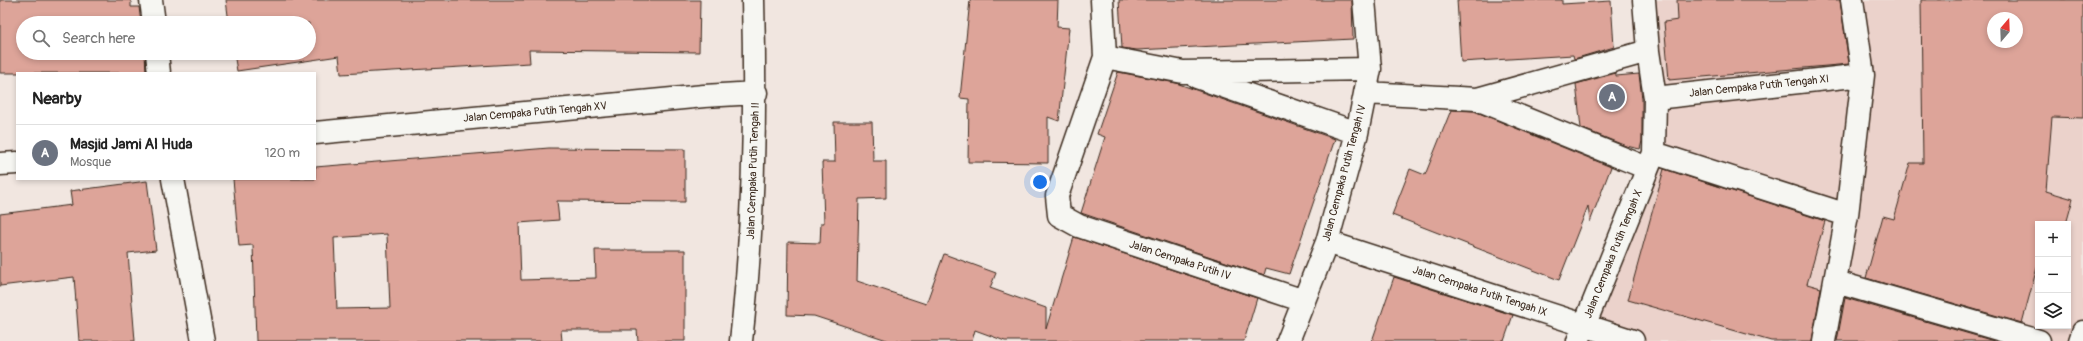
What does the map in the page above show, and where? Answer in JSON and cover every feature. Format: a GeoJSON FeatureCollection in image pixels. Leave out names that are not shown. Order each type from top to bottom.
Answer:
{"type":"FeatureCollection","features":[{"type":"Feature","properties":{"kind":"street"},"geometry":{"type":"LineString","coordinates":[[151,0],[153,16]]}},
{"type":"Feature","properties":{"kind":"street","name":"Jalan Cempaka Putih Tengah II"},"geometry":{"type":"LineString","coordinates":[[741,341],[749,272],[756,93],[752,0]]}},
{"type":"Feature","properties":{"kind":"street"},"geometry":{"type":"LineString","coordinates":[[1102,0],[1105,57],[1182,72],[1356,133]]}},
{"type":"Feature","properties":{"kind":"street","name":"Jalan Cempaka Putih Tengah IV"},"geometry":{"type":"LineString","coordinates":[[1288,341],[1327,242],[1365,93],[1370,70],[1364,0]]}},
{"type":"Feature","properties":{"kind":"street","name":"Jalan Cempaka Putih Tengah X"},"geometry":{"type":"LineString","coordinates":[[1581,333],[1651,160],[1654,98],[1644,0]]}},
{"type":"Feature","properties":{"kind":"street"},"geometry":{"type":"LineString","coordinates":[[1824,341],[1836,282],[1847,215],[1863,75],[1852,0]]}},
{"type":"Feature","properties":{"kind":"street"},"geometry":{"type":"LineString","coordinates":[[1477,99],[1648,50]]}},
{"type":"Feature","properties":{"kind":"street","name":"Jalan Cempaka Putih IV"},"geometry":{"type":"LineString","coordinates":[[1105,57],[1057,196],[1059,215],[1079,226],[1304,301]]}},
{"type":"Feature","properties":{"kind":"street"},"geometry":{"type":"LineString","coordinates":[[158,60],[159,72]]}},
{"type":"Feature","properties":{"kind":"street"},"geometry":{"type":"LineString","coordinates":[[1182,72],[1370,70]]}},
{"type":"Feature","properties":{"kind":"street","name":"Jalan Cempaka Putih Tengah XI"},"geometry":{"type":"LineString","coordinates":[[1654,98],[1863,75]]}},
{"type":"Feature","properties":{"kind":"street","name":"Jalan Cempaka Putih Tengah XV"},"geometry":{"type":"LineString","coordinates":[[316,133],[704,96],[756,93]]}},
{"type":"Feature","properties":{"kind":"street"},"geometry":{"type":"LineString","coordinates":[[1365,93],[1477,99],[1651,160],[1847,215]]}},
{"type":"Feature","properties":{"kind":"street"},"geometry":{"type":"LineString","coordinates":[[0,164],[16,163]]}},
{"type":"Feature","properties":{"kind":"street"},"geometry":{"type":"LineString","coordinates":[[174,180],[203,341]]}},
{"type":"Feature","properties":{"kind":"street","name":"Jalan Cempaka Putih Tengah IX"},"geometry":{"type":"LineString","coordinates":[[1327,242],[1541,310],[1581,333],[1633,341]]}},
{"type":"Feature","properties":{"kind":"street"},"geometry":{"type":"LineString","coordinates":[[1836,282],[2039,341]]}},
{"type":"Feature","properties":{"kind":"street"},"geometry":{"type":"LineString","coordinates":[[2080,341],[2083,332]]}},
{"type":"Feature","properties":{"kind":"shaded area"},"geometry":{"type":"Polygon","coordinates":[[[1637,0],[2083,0],[2083,341],[1565,341],[1649,149],[1637,0]]]}},
{"type":"Feature","properties":{"kind":"building"},"geometry":{"type":"Polygon","coordinates":[[[0,0],[131,0],[131,7],[139,7],[140,16],[16,16],[16,60],[145,60],[146,72],[0,73],[0,0]]]}},
{"type":"Feature","properties":{"kind":"building"},"geometry":{"type":"Polygon","coordinates":[[[226,0],[700,0],[699,52],[529,50],[530,63],[341,74],[339,56],[316,59],[316,16],[228,16],[226,0]]]}},
{"type":"Feature","properties":{"kind":"building"},"geometry":{"type":"Polygon","coordinates":[[[970,0],[1058,0],[1057,27],[1069,28],[1059,121],[1048,117],[1048,163],[968,162],[969,99],[960,98],[970,0]]]}},
{"type":"Feature","properties":{"kind":"building"},"geometry":{"type":"Polygon","coordinates":[[[1119,0],[1352,0],[1353,39],[1137,50],[1122,48],[1119,0]]]}},
{"type":"Feature","properties":{"kind":"building"},"geometry":{"type":"Polygon","coordinates":[[[1457,0],[1562,0],[1562,4],[1611,1],[1614,47],[1574,59],[1573,55],[1461,62],[1457,0]]]}},
{"type":"Feature","properties":{"kind":"building"},"geometry":{"type":"Polygon","coordinates":[[[1677,0],[1840,0],[1849,64],[1669,80],[1664,22],[1678,20],[1677,0]]]}},
{"type":"Feature","properties":{"kind":"building"},"geometry":{"type":"Polygon","coordinates":[[[1921,0],[2083,0],[2083,118],[2052,117],[2046,191],[2073,199],[2067,221],[2035,221],[2035,275],[2022,323],[1866,278],[1883,216],[1894,219],[1910,163],[1923,163],[1921,0]]]}},
{"type":"Feature","properties":{"kind":"building"},"geometry":{"type":"Polygon","coordinates":[[[235,60],[312,60],[237,71],[235,60]]]}},
{"type":"Feature","properties":{"kind":"building"},"geometry":{"type":"Polygon","coordinates":[[[1118,72],[1176,83],[1335,139],[1289,274],[1266,268],[1264,275],[1081,213],[1105,137],[1097,134],[1118,72]]]}},
{"type":"Feature","properties":{"kind":"building"},"geometry":{"type":"Polygon","coordinates":[[[1616,73],[1616,76],[1639,74],[1642,99],[1642,141],[1640,149],[1626,146],[1581,128],[1576,84],[1616,73]]]}},
{"type":"Feature","properties":{"kind":"building"},"geometry":{"type":"Polygon","coordinates":[[[1451,110],[1474,111],[1611,167],[1590,222],[1588,206],[1559,280],[1392,215],[1410,169],[1425,175],[1451,110]]]}},
{"type":"Feature","properties":{"kind":"building"},"geometry":{"type":"Polygon","coordinates":[[[834,122],[872,122],[873,161],[886,161],[886,198],[859,199],[857,281],[926,304],[944,254],[996,273],[990,288],[1046,308],[1046,329],[1074,237],[1257,298],[1244,341],[1005,341],[975,330],[972,341],[890,341],[814,316],[787,315],[788,242],[820,243],[821,223],[824,223],[822,162],[835,162],[834,122]]]}},
{"type":"Feature","properties":{"kind":"building"},"geometry":{"type":"Polygon","coordinates":[[[549,148],[685,149],[685,202],[557,201],[559,220],[519,223],[521,280],[596,278],[595,250],[685,250],[685,341],[638,341],[637,330],[561,330],[562,341],[256,341],[253,245],[239,246],[233,180],[316,180],[316,167],[549,148]],[[387,234],[334,238],[337,309],[390,308],[387,234]]]}},
{"type":"Feature","properties":{"kind":"building"},"geometry":{"type":"Polygon","coordinates":[[[1664,169],[1825,221],[1807,284],[1821,288],[1812,341],[1771,341],[1628,300],[1664,169]]]}},
{"type":"Feature","properties":{"kind":"building"},"geometry":{"type":"Polygon","coordinates":[[[147,181],[156,250],[128,253],[135,341],[79,341],[74,277],[0,286],[0,214],[72,205],[70,191],[147,181]]]}},
{"type":"Feature","properties":{"kind":"building"},"geometry":{"type":"Polygon","coordinates":[[[1394,277],[1513,315],[1504,341],[1372,341],[1394,277]]]}},
{"type":"Feature","properties":{"kind":"building"},"geometry":{"type":"Polygon","coordinates":[[[1845,298],[1994,341],[1837,341],[1845,298]]]}},
{"type":"Feature","properties":{"kind":"place","name":"Masjid Jami Al Huda"},"geometry":{"type":"Point","coordinates":[1612,97]}}]}
